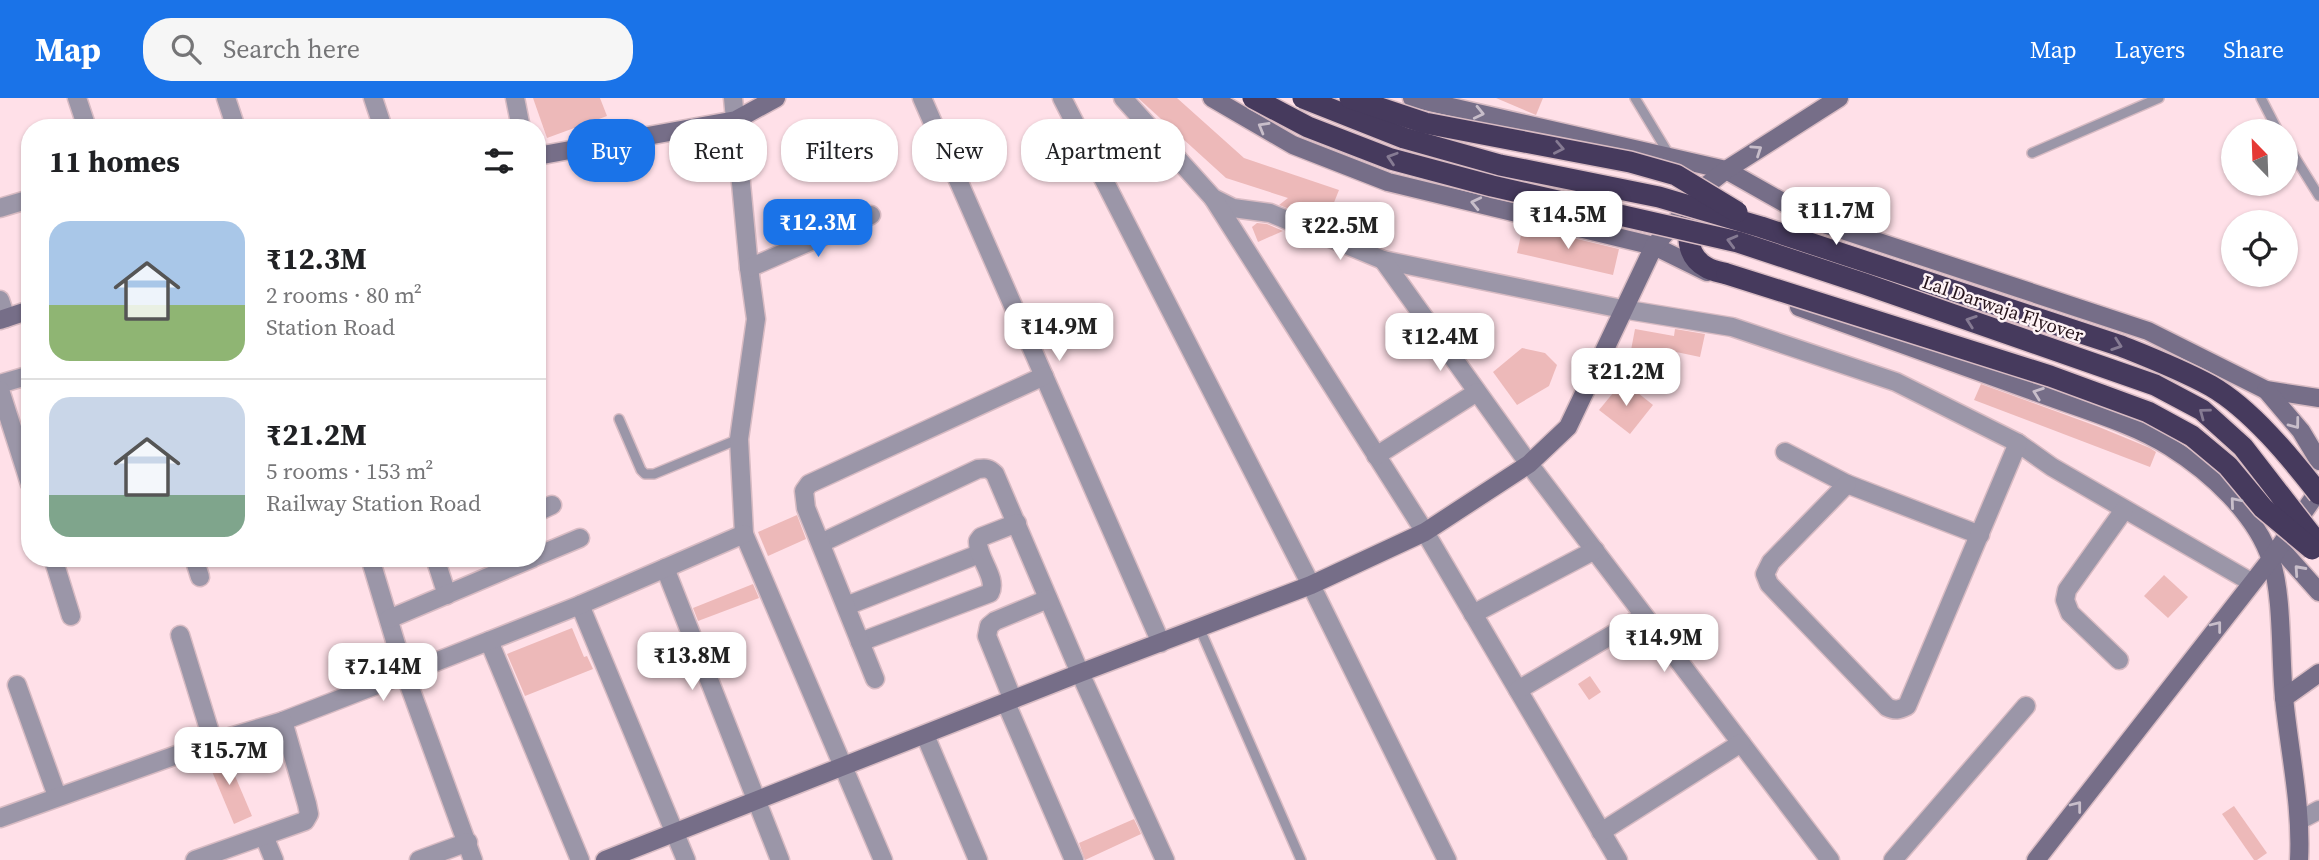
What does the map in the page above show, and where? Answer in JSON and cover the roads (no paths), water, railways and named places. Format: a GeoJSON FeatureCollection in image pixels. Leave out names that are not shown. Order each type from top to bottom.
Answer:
{"type":"FeatureCollection","features":[{"type":"Feature","properties":{"kind":"highway","name":"Lal Darwaja Flyover"},"geometry":{"type":"LineString","coordinates":[[1253,98],[1308,127],[1391,159],[1492,186],[1738,242],[2155,385],[2202,410],[2244,447],[2319,545]]}},
{"type":"Feature","properties":{"kind":"highway","name":"Lal Darwaja Flyover"},"geometry":{"type":"LineString","coordinates":[[1303,98],[1404,138],[1476,158],[1659,197],[1761,226],[2121,346],[2174,367],[2214,387],[2275,440],[2319,492]]}},
{"type":"Feature","properties":{"kind":"highway"},"geometry":{"type":"LineString","coordinates":[[1350,98],[1425,123],[1630,162],[1676,175],[1761,226]]}},
{"type":"Feature","properties":{"kind":"highway"},"geometry":{"type":"LineString","coordinates":[[1699,192],[1690,218],[1690,248],[1695,259],[1706,268],[2050,376],[2148,412],[2192,436],[2228,466],[2263,508],[2319,555]]}},
{"type":"Feature","properties":{"kind":"street"},"geometry":{"type":"LineString","coordinates":[[77,98],[84,119]]}},
{"type":"Feature","properties":{"kind":"street"},"geometry":{"type":"LineString","coordinates":[[226,98],[233,119]]}},
{"type":"Feature","properties":{"kind":"street"},"geometry":{"type":"LineString","coordinates":[[373,98],[380,119]]}},
{"type":"Feature","properties":{"kind":"street"},"geometry":{"type":"LineString","coordinates":[[514,98],[519,119]]}},
{"type":"Feature","properties":{"kind":"street"},"geometry":{"type":"LineString","coordinates":[[733,98],[736,119]]}},
{"type":"Feature","properties":{"kind":"street"},"geometry":{"type":"LineString","coordinates":[[738,119],[776,98]]}},
{"type":"Feature","properties":{"kind":"street"},"geometry":{"type":"LineString","coordinates":[[922,98],[1161,643]]}},
{"type":"Feature","properties":{"kind":"street"},"geometry":{"type":"LineString","coordinates":[[1062,98],[1311,585],[1447,860]]}},
{"type":"Feature","properties":{"kind":"street"},"geometry":{"type":"LineString","coordinates":[[1124,98],[1213,198],[1425,533],[1618,860]]}},
{"type":"Feature","properties":{"kind":"street"},"geometry":{"type":"LineString","coordinates":[[1212,98],[1293,145],[1388,182],[1654,246],[1718,277],[2109,419],[2168,446],[2207,474],[2231,497],[2275,553],[2319,592]]}},
{"type":"Feature","properties":{"kind":"street"},"geometry":{"type":"LineString","coordinates":[[1412,98],[1726,170],[1818,222],[2148,331],[2266,390],[2319,398]]}},
{"type":"Feature","properties":{"kind":"street"},"geometry":{"type":"LineString","coordinates":[[606,860],[1311,585],[1425,533],[1529,464],[1568,427],[1654,246],[1681,217],[1699,192],[1726,170],[1839,98]]}},
{"type":"Feature","properties":{"kind":"street"},"geometry":{"type":"LineString","coordinates":[[546,154],[669,132]]}},
{"type":"Feature","properties":{"kind":"street"},"geometry":{"type":"LineString","coordinates":[[741,182],[756,319],[738,439],[744,534],[883,860]]}},
{"type":"Feature","properties":{"kind":"street"},"geometry":{"type":"LineString","coordinates":[[1213,198],[1233,208],[1270,213],[1293,221],[1383,260],[1622,309],[1732,327],[1896,382],[2018,443],[2052,467],[2124,510],[2251,582]]}},
{"type":"Feature","properties":{"kind":"street"},"geometry":{"type":"LineString","coordinates":[[0,208],[21,202]]}},
{"type":"Feature","properties":{"kind":"street"},"geometry":{"type":"LineString","coordinates":[[749,268],[872,215]]}},
{"type":"Feature","properties":{"kind":"street"},"geometry":{"type":"LineString","coordinates":[[1383,260],[1529,464],[1830,860]]}},
{"type":"Feature","properties":{"kind":"street"},"geometry":{"type":"LineString","coordinates":[[0,300],[3,319],[21,313]]}},
{"type":"Feature","properties":{"kind":"street"},"geometry":{"type":"LineString","coordinates":[[875,679],[806,508],[804,491],[809,484],[1044,376]]}},
{"type":"Feature","properties":{"kind":"street"},"geometry":{"type":"LineString","coordinates":[[0,384],[21,378]]}},
{"type":"Feature","properties":{"kind":"street"},"geometry":{"type":"LineString","coordinates":[[0,390],[21,456]]}},
{"type":"Feature","properties":{"kind":"street"},"geometry":{"type":"LineString","coordinates":[[2266,390],[2301,431],[2319,461]]}},
{"type":"Feature","properties":{"kind":"street"},"geometry":{"type":"LineString","coordinates":[[1376,457],[1477,392]]}},
{"type":"Feature","properties":{"kind":"street"},"geometry":{"type":"LineString","coordinates":[[1847,484],[1771,562],[1765,574],[1769,584],[1887,706],[1894,710],[1907,706],[2018,443]]}},
{"type":"Feature","properties":{"kind":"street"},"geometry":{"type":"LineString","coordinates":[[1785,452],[1847,484],[1980,535]]}},
{"type":"Feature","properties":{"kind":"street"},"geometry":{"type":"LineString","coordinates":[[821,543],[978,469],[986,468],[995,474],[1080,673],[1165,860]]}},
{"type":"Feature","properties":{"kind":"street"},"geometry":{"type":"LineString","coordinates":[[2036,860],[2275,553],[2319,492]]}},
{"type":"Feature","properties":{"kind":"street"},"geometry":{"type":"LineString","coordinates":[[2119,660],[2070,613],[2065,600],[2067,590],[2124,510]]}},
{"type":"Feature","properties":{"kind":"street"},"geometry":{"type":"LineString","coordinates":[[860,642],[990,593],[992,583],[977,545],[981,537],[1017,523]]}},
{"type":"Feature","properties":{"kind":"street"},"geometry":{"type":"LineString","coordinates":[[0,818],[212,742],[283,720],[405,674],[580,606],[744,534]]}},
{"type":"Feature","properties":{"kind":"street"},"geometry":{"type":"LineString","coordinates":[[546,552],[580,538]]}},
{"type":"Feature","properties":{"kind":"street"},"geometry":{"type":"LineString","coordinates":[[1473,614],[1595,550]]}},
{"type":"Feature","properties":{"kind":"street"},"geometry":{"type":"LineString","coordinates":[[2275,553],[2284,698],[2300,820],[2295,856]]}},
{"type":"Feature","properties":{"kind":"street"},"geometry":{"type":"LineString","coordinates":[[846,606],[979,554]]}},
{"type":"Feature","properties":{"kind":"street"},"geometry":{"type":"LineString","coordinates":[[56,567],[71,616]]}},
{"type":"Feature","properties":{"kind":"street"},"geometry":{"type":"LineString","coordinates":[[197,567],[200,577]]}},
{"type":"Feature","properties":{"kind":"street"},"geometry":{"type":"LineString","coordinates":[[373,567],[405,674],[473,860]]}},
{"type":"Feature","properties":{"kind":"street"},"geometry":{"type":"LineString","coordinates":[[438,567],[447,595]]}},
{"type":"Feature","properties":{"kind":"street"},"geometry":{"type":"LineString","coordinates":[[389,619],[512,567]]}},
{"type":"Feature","properties":{"kind":"street"},"geometry":{"type":"LineString","coordinates":[[665,568],[780,860]]}},
{"type":"Feature","properties":{"kind":"street"},"geometry":{"type":"LineString","coordinates":[[1048,599],[995,621],[989,626],[987,636],[1010,702],[1074,860]]}},
{"type":"Feature","properties":{"kind":"street"},"geometry":{"type":"LineString","coordinates":[[580,606],[686,860]]}},
{"type":"Feature","properties":{"kind":"street"},"geometry":{"type":"LineString","coordinates":[[1518,690],[1644,616]]}},
{"type":"Feature","properties":{"kind":"street"},"geometry":{"type":"LineString","coordinates":[[180,635],[212,742]]}},
{"type":"Feature","properties":{"kind":"street"},"geometry":{"type":"LineString","coordinates":[[489,641],[580,860]]}},
{"type":"Feature","properties":{"kind":"street"},"geometry":{"type":"LineString","coordinates":[[2284,698],[2319,673]]}},
{"type":"Feature","properties":{"kind":"street"},"geometry":{"type":"LineString","coordinates":[[18,685],[57,796]]}},
{"type":"Feature","properties":{"kind":"street"},"geometry":{"type":"LineString","coordinates":[[1893,860],[2026,706]]}},
{"type":"Feature","properties":{"kind":"street"},"geometry":{"type":"LineString","coordinates":[[195,860],[305,821],[309,814],[283,720]]}},
{"type":"Feature","properties":{"kind":"street"},"geometry":{"type":"LineString","coordinates":[[925,735],[978,860]]}},
{"type":"Feature","properties":{"kind":"street"},"geometry":{"type":"LineString","coordinates":[[1601,832],[1741,743]]}},
{"type":"Feature","properties":{"kind":"street"},"geometry":{"type":"LineString","coordinates":[[2300,820],[2319,810]]}},
{"type":"Feature","properties":{"kind":"street"},"geometry":{"type":"LineString","coordinates":[[264,836],[274,860]]}},
{"type":"Feature","properties":{"kind":"street"},"geometry":{"type":"LineString","coordinates":[[419,860],[468,842]]}},
{"type":"Feature","properties":{"kind":"lane"},"geometry":{"type":"LineString","coordinates":[[1635,98],[1671,158]]}},
{"type":"Feature","properties":{"kind":"lane"},"geometry":{"type":"LineString","coordinates":[[2032,153],[2159,98]]}},
{"type":"Feature","properties":{"kind":"lane"},"geometry":{"type":"LineString","coordinates":[[2261,98],[2272,119]]}},
{"type":"Feature","properties":{"kind":"lane"},"geometry":{"type":"LineString","coordinates":[[2298,162],[2319,196]]}},
{"type":"Feature","properties":{"kind":"lane"},"geometry":{"type":"LineString","coordinates":[[620,419],[645,474],[654,474],[738,439]]}},
{"type":"Feature","properties":{"kind":"lane"},"geometry":{"type":"LineString","coordinates":[[1199,627],[1301,860]]}}]}
